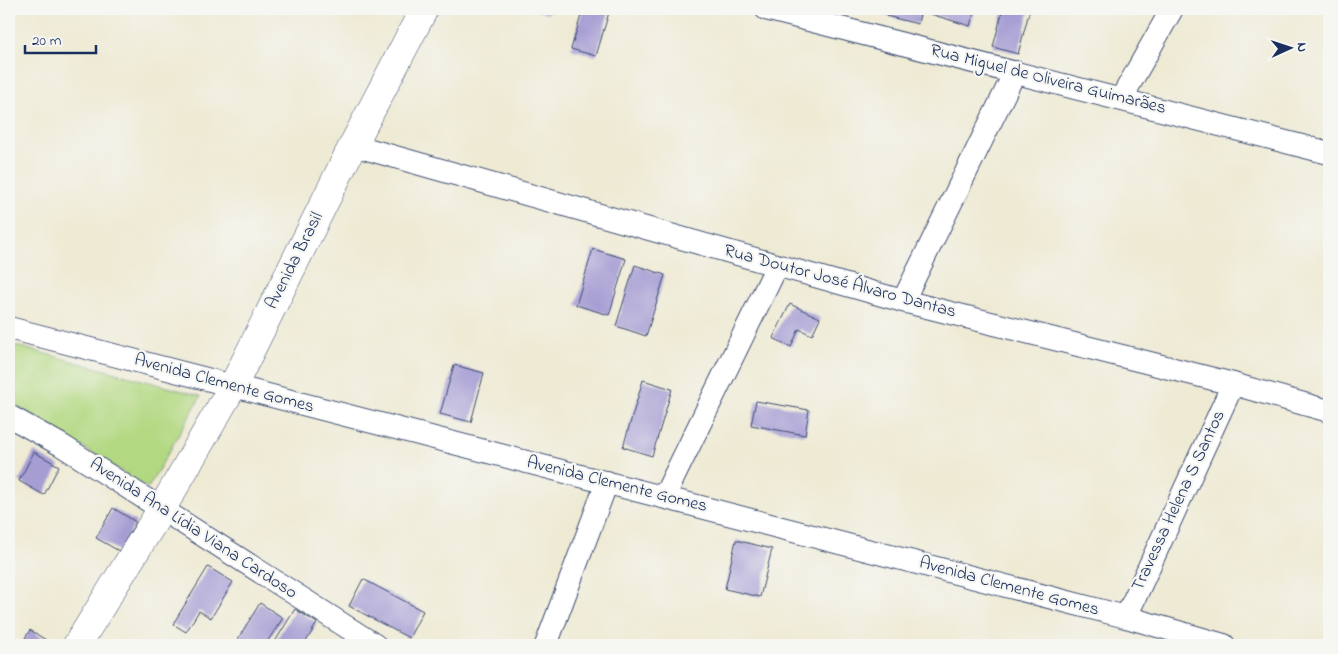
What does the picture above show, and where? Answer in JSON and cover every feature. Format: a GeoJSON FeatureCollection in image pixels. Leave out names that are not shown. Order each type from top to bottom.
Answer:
{"type":"FeatureCollection","features":[{"type":"Feature","properties":{"kind":"street","name":"Avenida Brasil"},"geometry":{"type":"LineString","coordinates":[[77,645],[161,510],[233,386],[353,145],[424,9]]}},
{"type":"Feature","properties":{"kind":"street","name":"Rua Miguel de Oliveira Guimarães"},"geometry":{"type":"LineString","coordinates":[[766,9],[1329,153]]}},
{"type":"Feature","properties":{"kind":"street"},"geometry":{"type":"LineString","coordinates":[[1121,99],[1172,9]]}},
{"type":"Feature","properties":{"kind":"street"},"geometry":{"type":"LineString","coordinates":[[903,301],[1015,72]]}},
{"type":"Feature","properties":{"kind":"street","name":"Rua Doutor José Álvaro Dantas"},"geometry":{"type":"LineString","coordinates":[[353,145],[903,301],[1233,384],[1329,411]]}},
{"type":"Feature","properties":{"kind":"street"},"geometry":{"type":"LineString","coordinates":[[664,497],[777,266]]}},
{"type":"Feature","properties":{"kind":"street","name":"Avenida Clemente Gomes"},"geometry":{"type":"LineString","coordinates":[[9,328],[480,451],[607,482],[1224,645]]}},
{"type":"Feature","properties":{"kind":"street","name":"Travessa Helena S Santos"},"geometry":{"type":"LineString","coordinates":[[1126,618],[1233,384]]}},
{"type":"Feature","properties":{"kind":"street","name":"Avenida Ana Lídia Viana Cardoso"},"geometry":{"type":"LineString","coordinates":[[9,416],[61,445],[375,645]]}},
{"type":"Feature","properties":{"kind":"street"},"geometry":{"type":"LineString","coordinates":[[546,645],[607,482]]}},
{"type":"Feature","properties":{"kind":"green space"},"geometry":{"type":"Polygon","coordinates":[[[9,344],[201,396],[148,488],[9,401],[9,344]]]}},
{"type":"Feature","properties":{"kind":"building"},"geometry":{"type":"Polygon","coordinates":[[[531,9],[550,9],[548,14],[531,9]]]}},
{"type":"Feature","properties":{"kind":"building"},"geometry":{"type":"Polygon","coordinates":[[[583,9],[610,9],[596,56],[571,49],[583,9]]]}},
{"type":"Feature","properties":{"kind":"building"},"geometry":{"type":"Polygon","coordinates":[[[888,9],[921,9],[918,24],[886,16],[888,9]]]}},
{"type":"Feature","properties":{"kind":"building"},"geometry":{"type":"Polygon","coordinates":[[[929,9],[975,9],[970,26],[927,13],[929,9]]]}},
{"type":"Feature","properties":{"kind":"building"},"geometry":{"type":"Polygon","coordinates":[[[1003,9],[1030,9],[1018,54],[993,47],[1003,9]]]}},
{"type":"Feature","properties":{"kind":"building"},"geometry":{"type":"Polygon","coordinates":[[[593,249],[626,259],[609,315],[576,305],[593,249]]]}},
{"type":"Feature","properties":{"kind":"building"},"geometry":{"type":"Polygon","coordinates":[[[635,265],[665,275],[646,336],[616,326],[635,265]]]}},
{"type":"Feature","properties":{"kind":"building"},"geometry":{"type":"Polygon","coordinates":[[[790,304],[820,318],[812,335],[799,329],[791,347],[773,338],[790,304]]]}},
{"type":"Feature","properties":{"kind":"building"},"geometry":{"type":"Polygon","coordinates":[[[454,365],[484,373],[471,422],[440,414],[454,365]]]}},
{"type":"Feature","properties":{"kind":"building"},"geometry":{"type":"Polygon","coordinates":[[[643,380],[672,389],[652,456],[623,447],[643,380]]]}},
{"type":"Feature","properties":{"kind":"building"},"geometry":{"type":"Polygon","coordinates":[[[756,401],[809,410],[805,435],[751,425],[756,401]]]}},
{"type":"Feature","properties":{"kind":"building"},"geometry":{"type":"Polygon","coordinates":[[[34,452],[59,466],[44,495],[19,481],[34,452]]]}},
{"type":"Feature","properties":{"kind":"building"},"geometry":{"type":"Polygon","coordinates":[[[113,508],[136,522],[119,551],[96,538],[113,508]]]}},
{"type":"Feature","properties":{"kind":"building"},"geometry":{"type":"Polygon","coordinates":[[[736,540],[772,549],[760,597],[725,589],[736,540]]]}},
{"type":"Feature","properties":{"kind":"building"},"geometry":{"type":"Polygon","coordinates":[[[208,567],[233,582],[211,618],[199,611],[186,632],[173,624],[208,567]]]}},
{"type":"Feature","properties":{"kind":"building"},"geometry":{"type":"Polygon","coordinates":[[[363,579],[423,611],[409,638],[349,606],[363,579]]]}},
{"type":"Feature","properties":{"kind":"building"},"geometry":{"type":"Polygon","coordinates":[[[260,603],[283,618],[265,645],[241,645],[236,642],[260,603]]]}},
{"type":"Feature","properties":{"kind":"building"},"geometry":{"type":"Polygon","coordinates":[[[295,609],[317,623],[304,645],[273,645],[295,609]]]}},
{"type":"Feature","properties":{"kind":"building"},"geometry":{"type":"Polygon","coordinates":[[[30,630],[49,642],[47,645],[21,645],[30,630]]]}}]}
